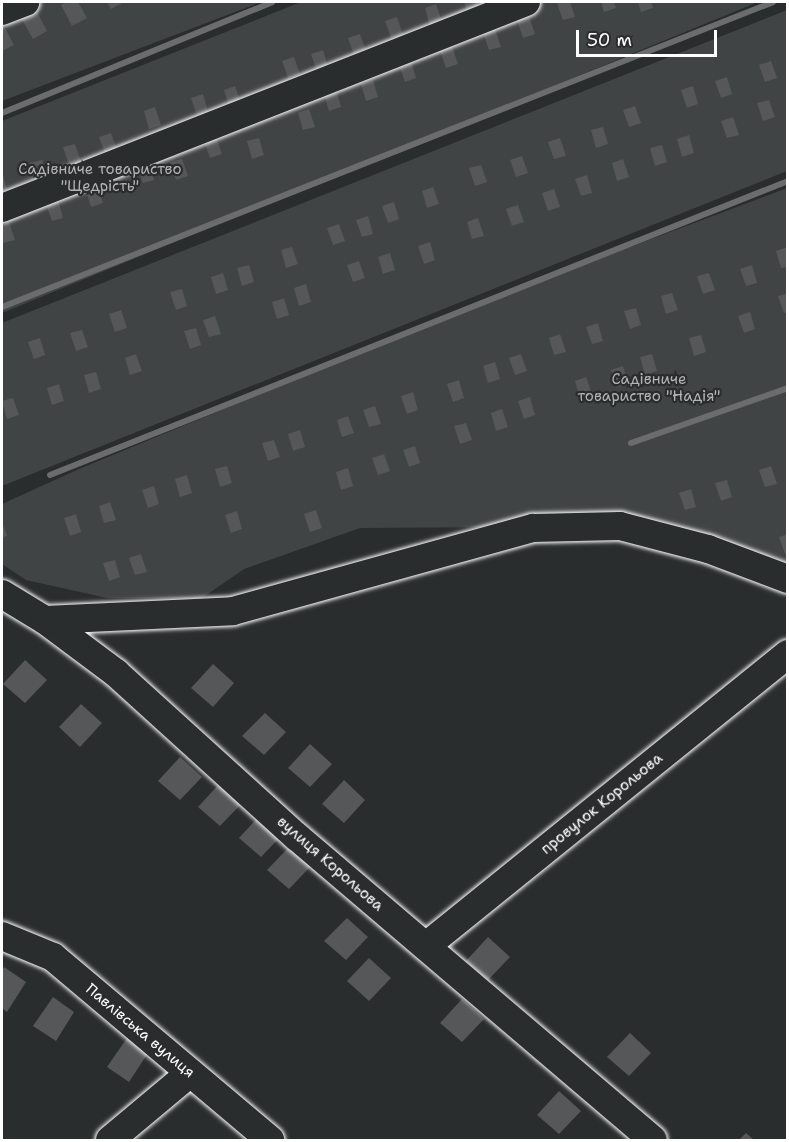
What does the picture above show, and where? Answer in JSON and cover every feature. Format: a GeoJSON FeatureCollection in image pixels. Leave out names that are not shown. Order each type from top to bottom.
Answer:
{"type":"FeatureCollection","features":[{"type":"Feature","properties":{"kind":"street"},"geometry":{"type":"LineString","coordinates":[[2,11],[25,2]]}},
{"type":"Feature","properties":{"kind":"street"},"geometry":{"type":"LineString","coordinates":[[2,208],[526,2]]}},
{"type":"Feature","properties":{"kind":"street"},"geometry":{"type":"LineString","coordinates":[[45,620],[233,611],[533,528],[620,526],[708,549],[788,579]]}},
{"type":"Feature","properties":{"kind":"street","name":"вулиця Корольова"},"geometry":{"type":"LineString","coordinates":[[2,594],[45,620],[116,673],[297,837],[653,1140]]}},
{"type":"Feature","properties":{"kind":"street","name":"провулок Корольова"},"geometry":{"type":"LineString","coordinates":[[426,946],[782,658]]}},
{"type":"Feature","properties":{"kind":"street","name":"Павлівська вулиця"},"geometry":{"type":"LineString","coordinates":[[2,936],[53,957],[270,1140]]}},
{"type":"Feature","properties":{"kind":"street"},"geometry":{"type":"LineString","coordinates":[[110,1140],[190,1073]]}},
{"type":"Feature","properties":{"kind":"green space"},"geometry":{"type":"Polygon","coordinates":[[[2,2],[261,2],[2,101],[2,2]]]}},
{"type":"Feature","properties":{"kind":"green space","name":"Садівниче товариство \"Щедрість\""},"geometry":{"type":"Polygon","coordinates":[[[301,2],[758,2],[2,313],[2,121],[301,2]]]}},
{"type":"Feature","properties":{"kind":"green space"},"geometry":{"type":"Polygon","coordinates":[[[787,10],[787,171],[2,486],[2,323],[787,10]]]}},
{"type":"Feature","properties":{"kind":"green space","name":"Садівниче товариство \"Надія\""},"geometry":{"type":"Polygon","coordinates":[[[787,188],[787,566],[676,526],[360,528],[244,569],[202,598],[107,598],[26,580],[2,564],[2,504],[79,469],[471,307],[787,188]]]}},
{"type":"Feature","properties":{"kind":"building"},"geometry":{"type":"Polygon","coordinates":[[[67,2],[78,2],[87,18],[72,26],[61,5],[67,2]]]}},
{"type":"Feature","properties":{"kind":"building"},"geometry":{"type":"Polygon","coordinates":[[[107,2],[124,2],[111,9],[107,2]]]}},
{"type":"Feature","properties":{"kind":"building"},"geometry":{"type":"Polygon","coordinates":[[[464,2],[477,2],[478,6],[467,10],[464,2]]]}},
{"type":"Feature","properties":{"kind":"building"},"geometry":{"type":"Polygon","coordinates":[[[570,2],[575,17],[563,20],[557,3],[570,2]]]}},
{"type":"Feature","properties":{"kind":"building"},"geometry":{"type":"Polygon","coordinates":[[[601,2],[614,2],[616,8],[604,12],[601,2]]]}},
{"type":"Feature","properties":{"kind":"building"},"geometry":{"type":"Polygon","coordinates":[[[638,2],[651,2],[653,8],[641,12],[638,2]]]}},
{"type":"Feature","properties":{"kind":"building"},"geometry":{"type":"Polygon","coordinates":[[[436,4],[442,22],[430,26],[425,8],[436,4]]]}},
{"type":"Feature","properties":{"kind":"building"},"geometry":{"type":"Polygon","coordinates":[[[36,10],[47,31],[33,39],[21,18],[36,10]]]}},
{"type":"Feature","properties":{"kind":"building"},"geometry":{"type":"Polygon","coordinates":[[[397,17],[403,35],[391,38],[385,21],[397,17]]]}},
{"type":"Feature","properties":{"kind":"building"},"geometry":{"type":"Polygon","coordinates":[[[529,17],[535,34],[523,38],[517,20],[529,17]]]}},
{"type":"Feature","properties":{"kind":"building"},"geometry":{"type":"Polygon","coordinates":[[[2,25],[14,45],[2,51],[2,25]]]}},
{"type":"Feature","properties":{"kind":"building"},"geometry":{"type":"Polygon","coordinates":[[[495,29],[501,47],[489,50],[483,33],[495,29]]]}},
{"type":"Feature","properties":{"kind":"building"},"geometry":{"type":"Polygon","coordinates":[[[360,34],[366,51],[354,55],[348,38],[360,34]]]}},
{"type":"Feature","properties":{"kind":"building"},"geometry":{"type":"Polygon","coordinates":[[[452,46],[458,64],[446,68],[440,50],[452,46]]]}},
{"type":"Feature","properties":{"kind":"building"},"geometry":{"type":"Polygon","coordinates":[[[323,50],[328,67],[317,71],[311,54],[323,50]]]}},
{"type":"Feature","properties":{"kind":"building"},"geometry":{"type":"Polygon","coordinates":[[[294,57],[300,74],[288,78],[282,61],[294,57]]]}},
{"type":"Feature","properties":{"kind":"building"},"geometry":{"type":"Polygon","coordinates":[[[411,61],[416,78],[405,82],[399,65],[411,61]]]}},
{"type":"Feature","properties":{"kind":"building"},"geometry":{"type":"Polygon","coordinates":[[[771,61],[777,78],[765,82],[759,65],[771,61]]]}},
{"type":"Feature","properties":{"kind":"building"},"geometry":{"type":"Polygon","coordinates":[[[727,77],[732,94],[721,98],[715,81],[727,77]]]}},
{"type":"Feature","properties":{"kind":"building"},"geometry":{"type":"Polygon","coordinates":[[[373,80],[378,97],[366,101],[361,84],[373,80]]]}},
{"type":"Feature","properties":{"kind":"building"},"geometry":{"type":"Polygon","coordinates":[[[235,86],[241,103],[229,107],[224,90],[235,86]]]}},
{"type":"Feature","properties":{"kind":"building"},"geometry":{"type":"Polygon","coordinates":[[[693,86],[698,104],[687,108],[681,90],[693,86]]]}},
{"type":"Feature","properties":{"kind":"building"},"geometry":{"type":"Polygon","coordinates":[[[336,90],[341,107],[329,111],[324,94],[336,90]]]}},
{"type":"Feature","properties":{"kind":"building"},"geometry":{"type":"Polygon","coordinates":[[[203,94],[208,112],[197,115],[191,98],[203,94]]]}},
{"type":"Feature","properties":{"kind":"building"},"geometry":{"type":"Polygon","coordinates":[[[769,100],[775,117],[763,121],[757,103],[769,100]]]}},
{"type":"Feature","properties":{"kind":"building"},"geometry":{"type":"Polygon","coordinates":[[[635,106],[641,123],[629,127],[623,110],[635,106]]]}},
{"type":"Feature","properties":{"kind":"building"},"geometry":{"type":"Polygon","coordinates":[[[155,107],[161,125],[149,129],[144,111],[155,107]]]}},
{"type":"Feature","properties":{"kind":"building"},"geometry":{"type":"Polygon","coordinates":[[[309,109],[315,127],[303,130],[298,113],[309,109]]]}},
{"type":"Feature","properties":{"kind":"building"},"geometry":{"type":"Polygon","coordinates":[[[733,117],[739,135],[727,138],[721,121],[733,117]]]}},
{"type":"Feature","properties":{"kind":"building"},"geometry":{"type":"Polygon","coordinates":[[[603,127],[608,144],[596,148],[591,130],[603,127]]]}},
{"type":"Feature","properties":{"kind":"building"},"geometry":{"type":"Polygon","coordinates":[[[111,133],[117,150],[105,154],[99,137],[111,133]]]}},
{"type":"Feature","properties":{"kind":"building"},"geometry":{"type":"Polygon","coordinates":[[[689,135],[694,153],[682,157],[677,139],[689,135]]]}},
{"type":"Feature","properties":{"kind":"building"},"geometry":{"type":"Polygon","coordinates":[[[216,137],[222,154],[210,158],[204,141],[216,137]]]}},
{"type":"Feature","properties":{"kind":"building"},"geometry":{"type":"Polygon","coordinates":[[[259,138],[264,155],[252,159],[247,141],[259,138]]]}},
{"type":"Feature","properties":{"kind":"building"},"geometry":{"type":"Polygon","coordinates":[[[560,138],[566,156],[554,159],[548,142],[560,138]]]}},
{"type":"Feature","properties":{"kind":"building"},"geometry":{"type":"Polygon","coordinates":[[[75,144],[81,161],[69,165],[63,147],[75,144]]]}},
{"type":"Feature","properties":{"kind":"building"},"geometry":{"type":"Polygon","coordinates":[[[662,145],[667,162],[655,166],[650,148],[662,145]]]}},
{"type":"Feature","properties":{"kind":"building"},"geometry":{"type":"Polygon","coordinates":[[[522,156],[528,173],[516,177],[510,160],[522,156]]]}},
{"type":"Feature","properties":{"kind":"building"},"geometry":{"type":"Polygon","coordinates":[[[182,159],[188,176],[176,180],[170,162],[182,159]]]}},
{"type":"Feature","properties":{"kind":"building"},"geometry":{"type":"Polygon","coordinates":[[[623,159],[629,177],[617,181],[612,163],[623,159]]]}},
{"type":"Feature","properties":{"kind":"building"},"geometry":{"type":"Polygon","coordinates":[[[42,160],[48,177],[36,181],[30,163],[42,160]]]}},
{"type":"Feature","properties":{"kind":"building"},"geometry":{"type":"Polygon","coordinates":[[[149,162],[154,180],[143,183],[137,166],[149,162]]]}},
{"type":"Feature","properties":{"kind":"building"},"geometry":{"type":"Polygon","coordinates":[[[481,165],[487,182],[475,186],[469,168],[481,165]]]}},
{"type":"Feature","properties":{"kind":"building"},"geometry":{"type":"Polygon","coordinates":[[[2,172],[7,189],[2,191],[2,172]]]}},
{"type":"Feature","properties":{"kind":"building"},"geometry":{"type":"Polygon","coordinates":[[[587,175],[592,193],[581,196],[575,179],[587,175]]]}},
{"type":"Feature","properties":{"kind":"building"},"geometry":{"type":"Polygon","coordinates":[[[98,186],[103,203],[91,207],[86,190],[98,186]]]}},
{"type":"Feature","properties":{"kind":"building"},"geometry":{"type":"Polygon","coordinates":[[[433,187],[439,204],[427,208],[422,191],[433,187]]]}},
{"type":"Feature","properties":{"kind":"building"},"geometry":{"type":"Polygon","coordinates":[[[554,189],[560,207],[548,211],[542,193],[554,189]]]}},
{"type":"Feature","properties":{"kind":"building"},"geometry":{"type":"Polygon","coordinates":[[[58,200],[63,218],[52,221],[46,204],[58,200]]]}},
{"type":"Feature","properties":{"kind":"building"},"geometry":{"type":"Polygon","coordinates":[[[394,202],[399,219],[388,223],[382,206],[394,202]]]}},
{"type":"Feature","properties":{"kind":"building"},"geometry":{"type":"Polygon","coordinates":[[[518,205],[524,222],[512,226],[506,209],[518,205]]]}},
{"type":"Feature","properties":{"kind":"building"},"geometry":{"type":"Polygon","coordinates":[[[368,216],[373,234],[362,237],[356,220],[368,216]]]}},
{"type":"Feature","properties":{"kind":"building"},"geometry":{"type":"Polygon","coordinates":[[[478,218],[484,236],[472,239],[467,222],[478,218]]]}},
{"type":"Feature","properties":{"kind":"building"},"geometry":{"type":"Polygon","coordinates":[[[9,222],[15,240],[3,243],[2,225],[9,222]]]}},
{"type":"Feature","properties":{"kind":"building"},"geometry":{"type":"Polygon","coordinates":[[[339,224],[345,241],[333,245],[327,228],[339,224]]]}},
{"type":"Feature","properties":{"kind":"building"},"geometry":{"type":"Polygon","coordinates":[[[430,242],[435,260],[424,264],[418,246],[430,242]]]}},
{"type":"Feature","properties":{"kind":"building"},"geometry":{"type":"Polygon","coordinates":[[[292,247],[298,264],[286,268],[281,250],[292,247]]]}},
{"type":"Feature","properties":{"kind":"building"},"geometry":{"type":"Polygon","coordinates":[[[788,247],[788,267],[781,268],[776,251],[788,247]]]}},
{"type":"Feature","properties":{"kind":"building"},"geometry":{"type":"Polygon","coordinates":[[[390,253],[395,270],[383,274],[378,257],[390,253]]]}},
{"type":"Feature","properties":{"kind":"building"},"geometry":{"type":"Polygon","coordinates":[[[359,261],[365,278],[353,282],[347,265],[359,261]]]}},
{"type":"Feature","properties":{"kind":"building"},"geometry":{"type":"Polygon","coordinates":[[[249,265],[254,282],[242,286],[237,268],[249,265]]]}},
{"type":"Feature","properties":{"kind":"building"},"geometry":{"type":"Polygon","coordinates":[[[752,265],[757,283],[746,286],[740,269],[752,265]]]}},
{"type":"Feature","properties":{"kind":"building"},"geometry":{"type":"Polygon","coordinates":[[[223,273],[228,290],[216,294],[211,277],[223,273]]]}},
{"type":"Feature","properties":{"kind":"building"},"geometry":{"type":"Polygon","coordinates":[[[709,273],[715,290],[703,294],[697,276],[709,273]]]}},
{"type":"Feature","properties":{"kind":"building"},"geometry":{"type":"Polygon","coordinates":[[[306,284],[311,302],[299,306],[294,288],[306,284]]]}},
{"type":"Feature","properties":{"kind":"building"},"geometry":{"type":"Polygon","coordinates":[[[182,289],[187,306],[176,310],[170,292],[182,289]]]}},
{"type":"Feature","properties":{"kind":"building"},"geometry":{"type":"Polygon","coordinates":[[[672,293],[678,310],[666,314],[661,296],[672,293]]]}},
{"type":"Feature","properties":{"kind":"building"},"geometry":{"type":"Polygon","coordinates":[[[788,293],[788,312],[784,313],[778,296],[788,293]]]}},
{"type":"Feature","properties":{"kind":"building"},"geometry":{"type":"Polygon","coordinates":[[[284,298],[289,315],[277,319],[272,302],[284,298]]]}},
{"type":"Feature","properties":{"kind":"building"},"geometry":{"type":"Polygon","coordinates":[[[636,308],[641,325],[630,329],[624,311],[636,308]]]}},
{"type":"Feature","properties":{"kind":"building"},"geometry":{"type":"Polygon","coordinates":[[[121,310],[127,328],[115,332],[109,314],[121,310]]]}},
{"type":"Feature","properties":{"kind":"building"},"geometry":{"type":"Polygon","coordinates":[[[750,312],[755,329],[744,333],[738,316],[750,312]]]}},
{"type":"Feature","properties":{"kind":"building"},"geometry":{"type":"Polygon","coordinates":[[[215,316],[221,334],[209,337],[203,320],[215,316]]]}},
{"type":"Feature","properties":{"kind":"building"},"geometry":{"type":"Polygon","coordinates":[[[598,323],[603,341],[592,344],[586,327],[598,323]]]}},
{"type":"Feature","properties":{"kind":"building"},"geometry":{"type":"Polygon","coordinates":[[[196,328],[201,345],[190,349],[184,331],[196,328]]]}},
{"type":"Feature","properties":{"kind":"building"},"geometry":{"type":"Polygon","coordinates":[[[82,330],[88,347],[76,351],[70,333],[82,330]]]}},
{"type":"Feature","properties":{"kind":"building"},"geometry":{"type":"Polygon","coordinates":[[[560,334],[566,352],[554,355],[549,338],[560,334]]]}},
{"type":"Feature","properties":{"kind":"building"},"geometry":{"type":"Polygon","coordinates":[[[701,335],[706,352],[694,356],[689,338],[701,335]]]}},
{"type":"Feature","properties":{"kind":"building"},"geometry":{"type":"Polygon","coordinates":[[[40,338],[45,355],[34,359],[28,342],[40,338]]]}},
{"type":"Feature","properties":{"kind":"building"},"geometry":{"type":"Polygon","coordinates":[[[136,354],[142,371],[130,375],[125,358],[136,354]]]}},
{"type":"Feature","properties":{"kind":"building"},"geometry":{"type":"Polygon","coordinates":[[[521,354],[527,371],[515,375],[509,358],[521,354]]]}},
{"type":"Feature","properties":{"kind":"building"},"geometry":{"type":"Polygon","coordinates":[[[652,354],[657,371],[645,375],[640,357],[652,354]]]}},
{"type":"Feature","properties":{"kind":"building"},"geometry":{"type":"Polygon","coordinates":[[[495,362],[500,379],[488,383],[483,366],[495,362]]]}},
{"type":"Feature","properties":{"kind":"building"},"geometry":{"type":"Polygon","coordinates":[[[623,366],[628,384],[617,387],[611,370],[623,366]]]}},
{"type":"Feature","properties":{"kind":"building"},"geometry":{"type":"Polygon","coordinates":[[[96,372],[101,389],[89,393],[84,375],[96,372]]]}},
{"type":"Feature","properties":{"kind":"building"},"geometry":{"type":"Polygon","coordinates":[[[586,377],[592,394],[580,398],[575,381],[586,377]]]}},
{"type":"Feature","properties":{"kind":"building"},"geometry":{"type":"Polygon","coordinates":[[[459,380],[464,398],[453,402],[447,384],[459,380]]]}},
{"type":"Feature","properties":{"kind":"building"},"geometry":{"type":"Polygon","coordinates":[[[59,384],[64,401],[52,405],[47,388],[59,384]]]}},
{"type":"Feature","properties":{"kind":"building"},"geometry":{"type":"Polygon","coordinates":[[[413,392],[418,410],[407,414],[401,396],[413,392]]]}},
{"type":"Feature","properties":{"kind":"building"},"geometry":{"type":"Polygon","coordinates":[[[530,397],[535,415],[524,419],[518,401],[530,397]]]}},
{"type":"Feature","properties":{"kind":"building"},"geometry":{"type":"Polygon","coordinates":[[[13,398],[19,415],[7,419],[2,401],[13,398]]]}},
{"type":"Feature","properties":{"kind":"building"},"geometry":{"type":"Polygon","coordinates":[[[375,406],[381,424],[369,427],[363,410],[375,406]]]}},
{"type":"Feature","properties":{"kind":"building"},"geometry":{"type":"Polygon","coordinates":[[[502,409],[508,427],[496,431],[491,413],[502,409]]]}},
{"type":"Feature","properties":{"kind":"building"},"geometry":{"type":"Polygon","coordinates":[[[348,416],[354,433],[342,437],[337,420],[348,416]]]}},
{"type":"Feature","properties":{"kind":"building"},"geometry":{"type":"Polygon","coordinates":[[[466,423],[472,440],[460,444],[454,426],[466,423]]]}},
{"type":"Feature","properties":{"kind":"building"},"geometry":{"type":"Polygon","coordinates":[[[300,430],[305,447],[293,451],[288,434],[300,430]]]}},
{"type":"Feature","properties":{"kind":"building"},"geometry":{"type":"Polygon","coordinates":[[[274,440],[280,457],[268,461],[262,443],[274,440]]]}},
{"type":"Feature","properties":{"kind":"building"},"geometry":{"type":"Polygon","coordinates":[[[415,446],[420,463],[409,467],[403,450],[415,446]]]}},
{"type":"Feature","properties":{"kind":"building"},"geometry":{"type":"Polygon","coordinates":[[[384,454],[390,471],[378,475],[372,458],[384,454]]]}},
{"type":"Feature","properties":{"kind":"building"},"geometry":{"type":"Polygon","coordinates":[[[227,466],[232,483],[220,487],[215,469],[227,466]]]}},
{"type":"Feature","properties":{"kind":"building"},"geometry":{"type":"Polygon","coordinates":[[[771,466],[777,484],[765,487],[759,470],[771,466]]]}},
{"type":"Feature","properties":{"kind":"building"},"geometry":{"type":"Polygon","coordinates":[[[348,468],[353,486],[341,490],[336,472],[348,468]]]}},
{"type":"Feature","properties":{"kind":"building"},"geometry":{"type":"Polygon","coordinates":[[[187,475],[192,493],[180,497],[175,479],[187,475]]]}},
{"type":"Feature","properties":{"kind":"building"},"geometry":{"type":"Polygon","coordinates":[[[727,480],[732,497],[721,501],[715,483],[727,480]]]}},
{"type":"Feature","properties":{"kind":"building"},"geometry":{"type":"Polygon","coordinates":[[[154,486],[159,504],[148,508],[142,490],[154,486]]]}},
{"type":"Feature","properties":{"kind":"building"},"geometry":{"type":"Polygon","coordinates":[[[691,489],[696,507],[685,510],[679,493],[691,489]]]}},
{"type":"Feature","properties":{"kind":"building"},"geometry":{"type":"Polygon","coordinates":[[[110,502],[116,520],[104,523],[99,506],[110,502]]]}},
{"type":"Feature","properties":{"kind":"building"},"geometry":{"type":"Polygon","coordinates":[[[316,510],[322,528],[310,532],[304,514],[316,510]]]}},
{"type":"Feature","properties":{"kind":"building"},"geometry":{"type":"Polygon","coordinates":[[[237,511],[242,529],[231,533],[225,515],[237,511]]]}},
{"type":"Feature","properties":{"kind":"building"},"geometry":{"type":"Polygon","coordinates":[[[76,514],[81,532],[70,536],[64,518],[76,514]]]}},
{"type":"Feature","properties":{"kind":"building"},"geometry":{"type":"Polygon","coordinates":[[[2,521],[7,536],[2,538],[2,521]]]}},
{"type":"Feature","properties":{"kind":"building"},"geometry":{"type":"Polygon","coordinates":[[[788,534],[788,553],[785,554],[779,537],[788,534]]]}},
{"type":"Feature","properties":{"kind":"building"},"geometry":{"type":"Polygon","coordinates":[[[141,554],[147,572],[135,575],[129,558],[141,554]]]}},
{"type":"Feature","properties":{"kind":"building"},"geometry":{"type":"Polygon","coordinates":[[[115,560],[120,577],[109,581],[103,563],[115,560]]]}},
{"type":"Feature","properties":{"kind":"building"},"geometry":{"type":"Polygon","coordinates":[[[25,660],[47,680],[25,703],[3,684],[25,660]]]}},
{"type":"Feature","properties":{"kind":"building"},"geometry":{"type":"Polygon","coordinates":[[[213,664],[234,683],[213,707],[191,688],[213,664]]]}},
{"type":"Feature","properties":{"kind":"building"},"geometry":{"type":"Polygon","coordinates":[[[81,704],[102,723],[80,747],[59,727],[81,704]]]}},
{"type":"Feature","properties":{"kind":"building"},"geometry":{"type":"Polygon","coordinates":[[[265,713],[286,732],[264,755],[242,736],[265,713]]]}},
{"type":"Feature","properties":{"kind":"building"},"geometry":{"type":"Polygon","coordinates":[[[310,744],[332,764],[310,787],[288,768],[310,744]]]}},
{"type":"Feature","properties":{"kind":"building"},"geometry":{"type":"Polygon","coordinates":[[[180,757],[202,777],[180,800],[158,781],[180,757]]]}},
{"type":"Feature","properties":{"kind":"building"},"geometry":{"type":"Polygon","coordinates":[[[344,780],[365,800],[344,823],[322,804],[344,780]]]}},
{"type":"Feature","properties":{"kind":"building"},"geometry":{"type":"Polygon","coordinates":[[[220,783],[242,803],[220,826],[198,807],[220,783]]]}},
{"type":"Feature","properties":{"kind":"building"},"geometry":{"type":"Polygon","coordinates":[[[261,814],[283,834],[261,857],[239,838],[261,814]]]}},
{"type":"Feature","properties":{"kind":"building"},"geometry":{"type":"Polygon","coordinates":[[[290,846],[311,866],[289,889],[267,870],[290,846]]]}},
{"type":"Feature","properties":{"kind":"building"},"geometry":{"type":"Polygon","coordinates":[[[347,918],[368,937],[346,960],[324,941],[347,918]]]}},
{"type":"Feature","properties":{"kind":"building"},"geometry":{"type":"Polygon","coordinates":[[[488,937],[510,957],[488,980],[466,961],[488,937]]]}},
{"type":"Feature","properties":{"kind":"building"},"geometry":{"type":"Polygon","coordinates":[[[369,958],[391,978],[369,1001],[347,981],[369,958]]]}},
{"type":"Feature","properties":{"kind":"building"},"geometry":{"type":"Polygon","coordinates":[[[4,967],[26,982],[7,1012],[2,1008],[2,971],[4,967]]]}},
{"type":"Feature","properties":{"kind":"building"},"geometry":{"type":"Polygon","coordinates":[[[53,997],[74,1012],[56,1041],[33,1026],[53,997]]]}},
{"type":"Feature","properties":{"kind":"building"},"geometry":{"type":"Polygon","coordinates":[[[462,999],[484,1019],[462,1042],[440,1023],[462,999]]]}},
{"type":"Feature","properties":{"kind":"building"},"geometry":{"type":"Polygon","coordinates":[[[630,1033],[651,1053],[629,1076],[607,1057],[630,1033]]]}},
{"type":"Feature","properties":{"kind":"building"},"geometry":{"type":"Polygon","coordinates":[[[127,1038],[148,1053],[129,1082],[107,1067],[127,1038]]]}},
{"type":"Feature","properties":{"kind":"building"},"geometry":{"type":"Polygon","coordinates":[[[559,1091],[581,1111],[559,1134],[537,1115],[559,1091]]]}},
{"type":"Feature","properties":{"kind":"building"},"geometry":{"type":"Polygon","coordinates":[[[746,1133],[754,1140],[739,1140],[746,1133]]]}},
{"type":"Feature","properties":{"kind":"waterway"},"geometry":{"type":"LineString","coordinates":[[2,113],[272,2]]}},
{"type":"Feature","properties":{"kind":"waterway"},"geometry":{"type":"LineString","coordinates":[[2,307],[773,2]]}},
{"type":"Feature","properties":{"kind":"waterway"},"geometry":{"type":"LineString","coordinates":[[50,475],[788,181]]}},
{"type":"Feature","properties":{"kind":"waterway"},"geometry":{"type":"LineString","coordinates":[[631,443],[788,388]]}}]}
